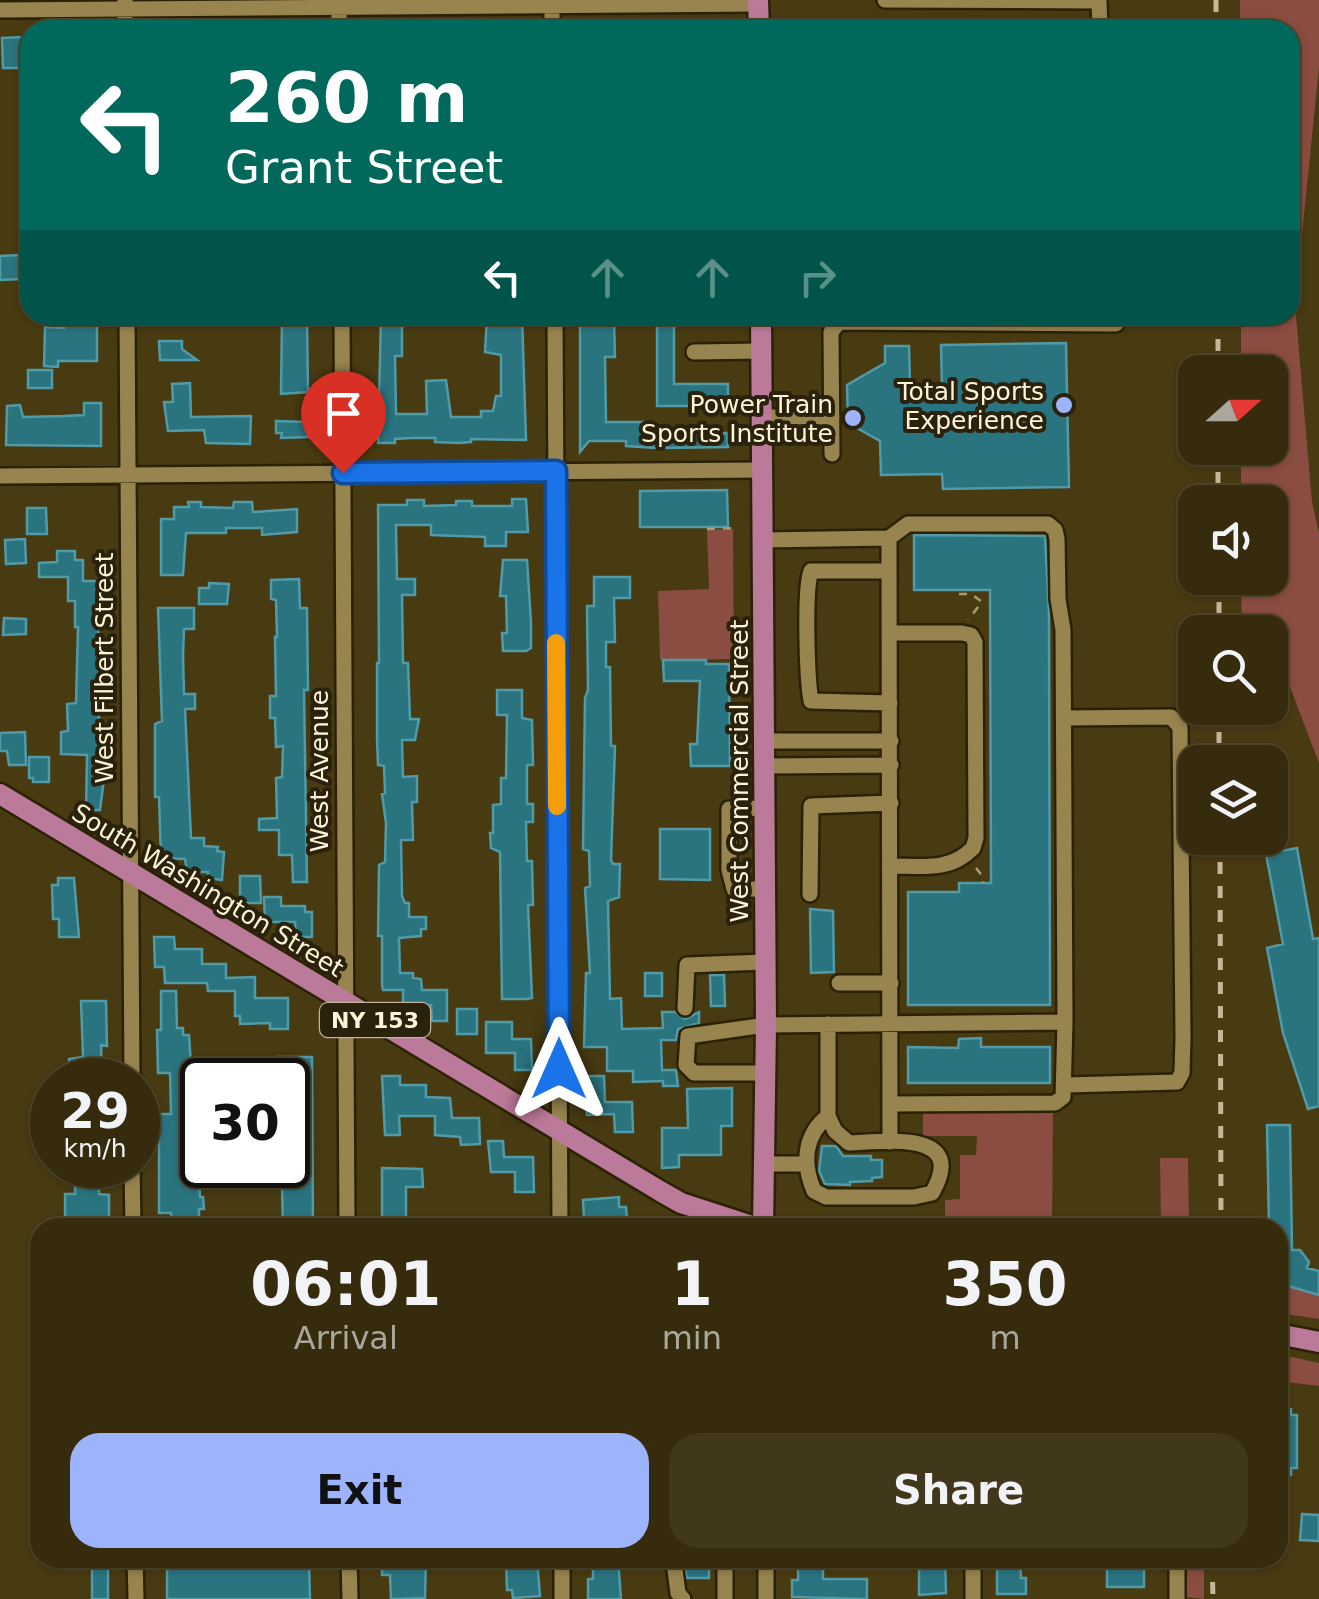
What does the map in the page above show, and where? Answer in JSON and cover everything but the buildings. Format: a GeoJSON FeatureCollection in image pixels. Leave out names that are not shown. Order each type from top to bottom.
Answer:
{"type":"FeatureCollection","features":[{"type":"Feature","properties":{"kind":"main road","name":"West Commercial Street"},"geometry":{"type":"LineString","coordinates":[[761,325],[766,962],[761,1218]]}},
{"type":"Feature","properties":{"kind":"main road","name":"South Washington Street"},"geometry":{"type":"LineString","coordinates":[[0,794],[680,1202],[730,1218]]}},
{"type":"Feature","properties":{"kind":"main road"},"geometry":{"type":"LineString","coordinates":[[1288,1336],[1319,1342]]}},
{"type":"Feature","properties":{"kind":"street"},"geometry":{"type":"LineString","coordinates":[[886,0],[1099,1],[1100,20]]}},
{"type":"Feature","properties":{"kind":"street"},"geometry":{"type":"LineString","coordinates":[[0,10],[125,4],[758,2]]}},
{"type":"Feature","properties":{"kind":"street","name":"West Filbert Street"},"geometry":{"type":"LineString","coordinates":[[126,325],[132,1058]]}},
{"type":"Feature","properties":{"kind":"street","name":"West Avenue"},"geometry":{"type":"LineString","coordinates":[[342,325],[346,1218]]}},
{"type":"Feature","properties":{"kind":"street"},"geometry":{"type":"LineString","coordinates":[[555,325],[560,1218]]}},
{"type":"Feature","properties":{"kind":"street"},"geometry":{"type":"LineString","coordinates":[[832,454],[831,332],[837,325]]}},
{"type":"Feature","properties":{"kind":"street"},"geometry":{"type":"LineString","coordinates":[[694,352],[762,352]]}},
{"type":"Feature","properties":{"kind":"street"},"geometry":{"type":"LineString","coordinates":[[762,417],[832,417]]}},
{"type":"Feature","properties":{"kind":"street"},"geometry":{"type":"LineString","coordinates":[[0,476],[762,470]]}},
{"type":"Feature","properties":{"kind":"street"},"geometry":{"type":"LineString","coordinates":[[762,540],[889,538],[908,524],[1048,524],[1055,530],[1064,718],[1063,1097],[1055,1103],[890,1104]]}},
{"type":"Feature","properties":{"kind":"street"},"geometry":{"type":"LineString","coordinates":[[889,538],[890,1142]]}},
{"type":"Feature","properties":{"kind":"street"},"geometry":{"type":"LineString","coordinates":[[889,571],[811,571],[808,597],[810,701],[890,702]]}},
{"type":"Feature","properties":{"kind":"street"},"geometry":{"type":"LineString","coordinates":[[890,634],[958,633],[970,635],[975,642],[976,838],[966,856],[948,865],[891,866]]}},
{"type":"Feature","properties":{"kind":"street"},"geometry":{"type":"LineString","coordinates":[[1064,718],[1171,717],[1180,727],[1182,1023],[1182,1072],[1177,1082],[1066,1085]]}},
{"type":"Feature","properties":{"kind":"street"},"geometry":{"type":"LineString","coordinates":[[764,741],[890,741]]}},
{"type":"Feature","properties":{"kind":"street"},"geometry":{"type":"LineString","coordinates":[[764,766],[891,765]]}},
{"type":"Feature","properties":{"kind":"street"},"geometry":{"type":"LineString","coordinates":[[810,894],[811,806],[891,803]]}},
{"type":"Feature","properties":{"kind":"street"},"geometry":{"type":"LineString","coordinates":[[765,808],[729,809],[734,889],[765,889]]}},
{"type":"Feature","properties":{"kind":"street"},"geometry":{"type":"LineString","coordinates":[[686,1008],[687,965],[766,962]]}},
{"type":"Feature","properties":{"kind":"street"},"geometry":{"type":"LineString","coordinates":[[839,984],[891,983]]}},
{"type":"Feature","properties":{"kind":"street"},"geometry":{"type":"LineString","coordinates":[[765,1073],[694,1074],[686,1065],[686,1040],[692,1034],[766,1025],[1065,1022]]}},
{"type":"Feature","properties":{"kind":"street"},"geometry":{"type":"LineString","coordinates":[[828,1024],[828,1116],[836,1131],[849,1142],[918,1142],[930,1146],[938,1156],[941,1170],[932,1193],[914,1197],[826,1197],[814,1191],[807,1164],[812,1128],[828,1116]]}},
{"type":"Feature","properties":{"kind":"street"},"geometry":{"type":"LineString","coordinates":[[764,1164],[807,1164]]}},
{"type":"Feature","properties":{"kind":"street"},"geometry":{"type":"LineString","coordinates":[[132,1188],[133,1218]]}},
{"type":"Feature","properties":{"kind":"street"},"geometry":{"type":"LineString","coordinates":[[136,1568],[136,1599]]}},
{"type":"Feature","properties":{"kind":"street"},"geometry":{"type":"LineString","coordinates":[[349,1568],[350,1599]]}},
{"type":"Feature","properties":{"kind":"street"},"geometry":{"type":"LineString","coordinates":[[562,1568],[562,1599]]}},
{"type":"Feature","properties":{"kind":"street"},"geometry":{"type":"LineString","coordinates":[[725,1568],[725,1599]]}},
{"type":"Feature","properties":{"kind":"street"},"geometry":{"type":"LineString","coordinates":[[766,1568],[766,1599]]}},
{"type":"Feature","properties":{"kind":"street"},"geometry":{"type":"LineString","coordinates":[[973,1568],[973,1599]]}},
{"type":"Feature","properties":{"kind":"street"},"geometry":{"type":"LineString","coordinates":[[1176,1568],[1177,1599]]}},
{"type":"Feature","properties":{"kind":"street"},"geometry":{"type":"LineString","coordinates":[[675,1570],[678,1593],[683,1599]]}},
{"type":"Feature","properties":{"kind":"path"},"geometry":{"type":"LineString","coordinates":[[707,529],[735,528]]}},
{"type":"Feature","properties":{"kind":"path"},"geometry":{"type":"LineString","coordinates":[[958,633],[982,602],[971,594],[959,594]]}},
{"type":"Feature","properties":{"kind":"path"},"geometry":{"type":"LineString","coordinates":[[966,856],[984,877],[984,883]]}},
{"type":"Feature","properties":{"kind":"shaded area"},"geometry":{"type":"Polygon","coordinates":[[[1240,0],[1319,0],[1319,67],[1300,255],[1300,20],[1240,20],[1240,0]]]}},
{"type":"Feature","properties":{"kind":"shaded area"},"geometry":{"type":"Polygon","coordinates":[[[1241,325],[1297,325],[1312,502],[1319,533],[1319,763],[1288,682],[1288,615],[1242,615],[1241,595],[1288,595],[1288,485],[1241,485],[1241,465],[1288,465],[1288,355],[1241,355],[1241,325]]]}},
{"type":"Feature","properties":{"kind":"shaded area"},"geometry":{"type":"Polygon","coordinates":[[[733,529],[734,659],[660,660],[658,591],[709,589],[707,530],[733,529]]]}},
{"type":"Feature","properties":{"kind":"shaded area"},"geometry":{"type":"Polygon","coordinates":[[[923,1109],[1053,1110],[1052,1218],[864,1218],[945,1216],[945,1200],[960,1199],[960,1155],[976,1155],[977,1136],[923,1136],[923,1109]]]}},
{"type":"Feature","properties":{"kind":"shaded area"},"geometry":{"type":"Polygon","coordinates":[[[1160,1158],[1188,1158],[1189,1218],[1161,1218],[1160,1158]]]}},
{"type":"Feature","properties":{"kind":"shaded area"},"geometry":{"type":"Polygon","coordinates":[[[1288,1286],[1319,1295],[1319,1319],[1288,1314],[1288,1286]]]}},
{"type":"Feature","properties":{"kind":"shaded area"},"geometry":{"type":"Polygon","coordinates":[[[1288,1356],[1319,1363],[1319,1386],[1288,1382],[1288,1356]]]}},
{"type":"Feature","properties":{"kind":"shaded area"},"geometry":{"type":"Polygon","coordinates":[[[1186,1568],[1204,1568],[1204,1599],[1186,1597],[1186,1568]]]}},
{"type":"Feature","properties":{"kind":"railway"},"geometry":{"type":"LineString","coordinates":[[1216,0],[1216,20]]}},
{"type":"Feature","properties":{"kind":"railway"},"geometry":{"type":"LineString","coordinates":[[1218,325],[1218,355]]}},
{"type":"Feature","properties":{"kind":"railway"},"geometry":{"type":"LineString","coordinates":[[1218,465],[1218,485]]}},
{"type":"Feature","properties":{"kind":"railway"},"geometry":{"type":"LineString","coordinates":[[1219,595],[1219,615]]}},
{"type":"Feature","properties":{"kind":"railway"},"geometry":{"type":"LineString","coordinates":[[1219,725],[1219,745]]}},
{"type":"Feature","properties":{"kind":"railway"},"geometry":{"type":"LineString","coordinates":[[1220,855],[1221,1218]]}},
{"type":"Feature","properties":{"kind":"railway"},"geometry":{"type":"LineString","coordinates":[[1212,1568],[1213,1599]]}},
{"type":"Feature","properties":{"kind":"slow traffic"},"geometry":{"type":"LineString","coordinates":[[556,643],[557,806]]}},
{"type":"Feature","properties":{"kind":"place","name":"Total Sports Experience"},"geometry":{"type":"Point","coordinates":[1064,405]}},
{"type":"Feature","properties":{"kind":"place","name":"Power Train Sports Institute"},"geometry":{"type":"Point","coordinates":[853,418]}},
{"type":"Feature","properties":{"kind":"route"},"geometry":{"type":"LineString","coordinates":[[343,473],[556,471],[559,1069]]}}]}
